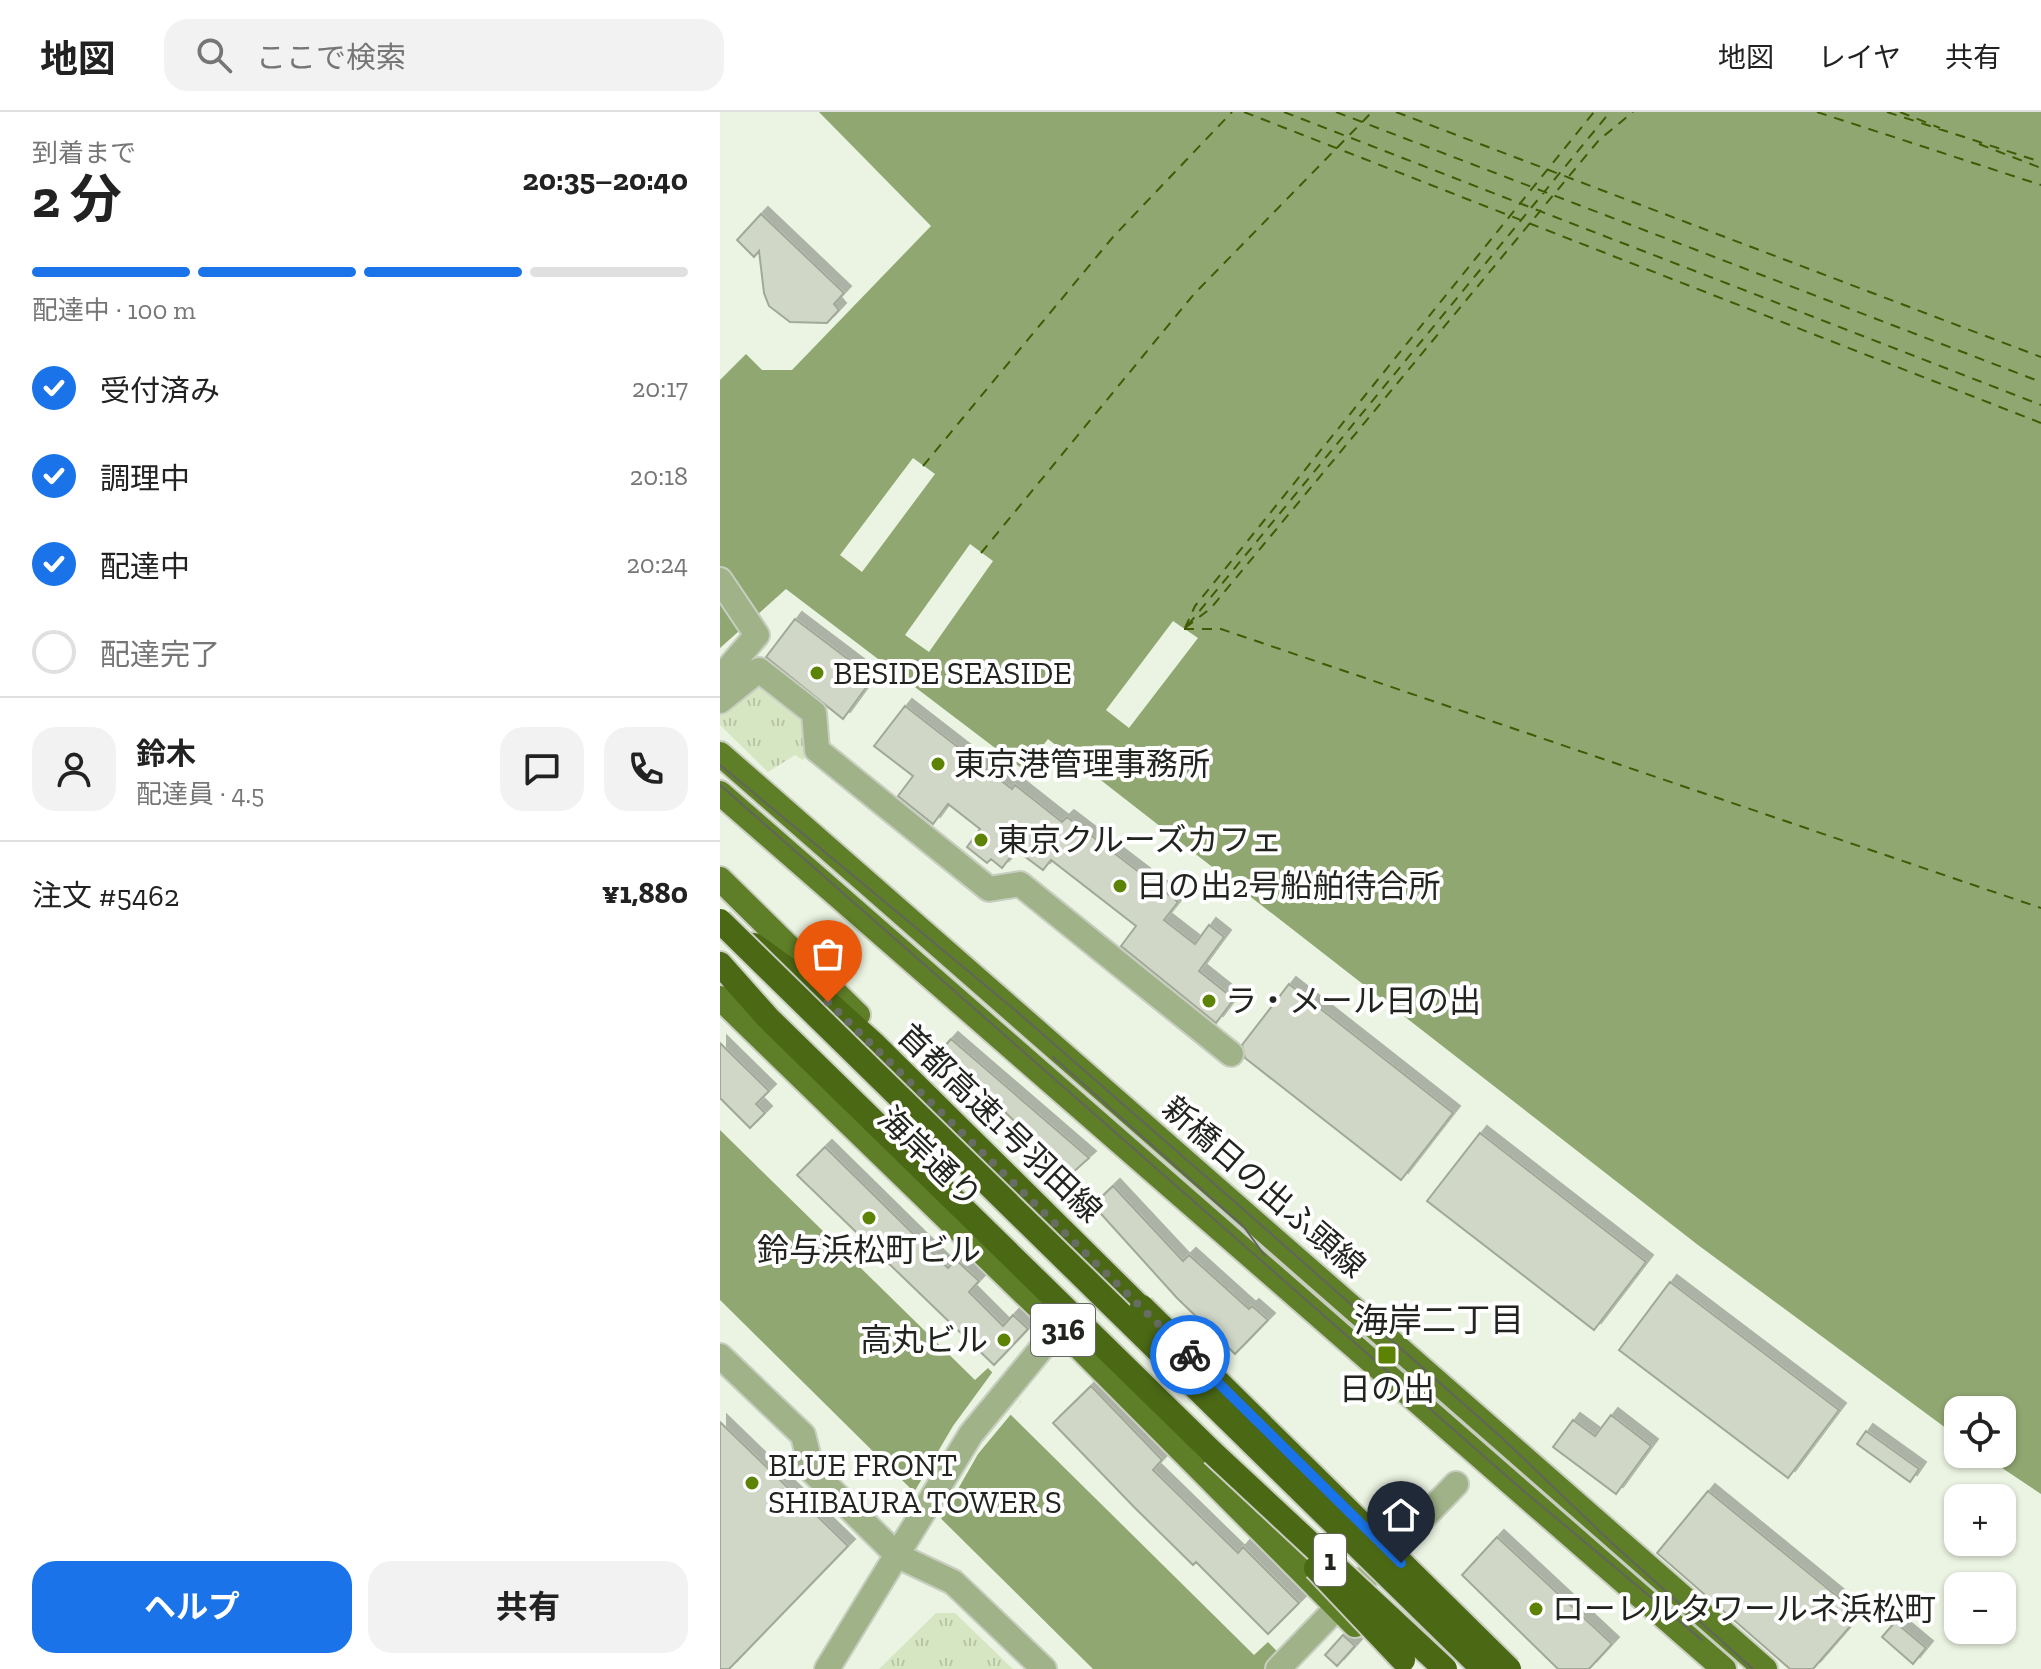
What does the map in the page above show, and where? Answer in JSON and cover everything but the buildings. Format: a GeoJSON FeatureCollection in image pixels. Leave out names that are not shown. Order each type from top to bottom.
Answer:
{"type":"FeatureCollection","features":[{"type":"Feature","properties":{"kind":"highway","name":"首都高速1号羽田線"},"geometry":{"type":"LineString","coordinates":[[720,924],[773,958],[842,1014],[1142,1307]]}},
{"type":"Feature","properties":{"kind":"highway","name":"首都高速1号羽田線"},"geometry":{"type":"LineString","coordinates":[[720,924],[1483,1669]]}},
{"type":"Feature","properties":{"kind":"highway","name":"1"},"geometry":{"type":"LineString","coordinates":[[720,964],[768,1018],[1213,1453],[1445,1669]]}},
{"type":"Feature","properties":{"kind":"highway"},"geometry":{"type":"LineString","coordinates":[[720,983],[768,1018]]}},
{"type":"Feature","properties":{"kind":"highway"},"geometry":{"type":"LineString","coordinates":[[1142,1307],[1333,1521]]}},
{"type":"Feature","properties":{"kind":"highway"},"geometry":{"type":"LineString","coordinates":[[1142,1307],[1509,1669]]}},
{"type":"Feature","properties":{"kind":"highway"},"geometry":{"type":"LineString","coordinates":[[1213,1453],[1413,1669]]}},
{"type":"Feature","properties":{"kind":"main road","name":"新橋日の出ふ頭線"},"geometry":{"type":"LineString","coordinates":[[720,754],[1765,1669]]}},
{"type":"Feature","properties":{"kind":"main road","name":"新橋日の出ふ頭線"},"geometry":{"type":"LineString","coordinates":[[720,793],[1724,1669]]}},
{"type":"Feature","properties":{"kind":"main road","name":"海岸通り"},"geometry":{"type":"LineString","coordinates":[[720,879],[1517,1669]]}},
{"type":"Feature","properties":{"kind":"main road","name":"海岸通り"},"geometry":{"type":"LineString","coordinates":[[720,998],[1059,1327],[1400,1669]]}},
{"type":"Feature","properties":{"kind":"street"},"geometry":{"type":"LineString","coordinates":[[720,580],[750,639]]}},
{"type":"Feature","properties":{"kind":"street"},"geometry":{"type":"LineString","coordinates":[[720,667],[750,639]]}},
{"type":"Feature","properties":{"kind":"street"},"geometry":{"type":"LineString","coordinates":[[720,678],[750,639]]}},
{"type":"Feature","properties":{"kind":"street"},"geometry":{"type":"LineString","coordinates":[[720,701],[759,670],[814,713],[817,750],[989,889],[1020,884],[1231,1054]]}},
{"type":"Feature","properties":{"kind":"street"},"geometry":{"type":"LineString","coordinates":[[827,1669],[971,1434],[1008,1385],[1059,1327]]}},
{"type":"Feature","properties":{"kind":"street"},"geometry":{"type":"LineString","coordinates":[[720,1356],[803,1435],[812,1471],[898,1556],[953,1582],[1044,1669]]}},
{"type":"Feature","properties":{"kind":"street"},"geometry":{"type":"LineString","coordinates":[[1282,1664],[1456,1484]]}},
{"type":"Feature","properties":{"kind":"green space"},"geometry":{"type":"Polygon","coordinates":[[[753,680],[802,718],[807,755],[803,760],[795,755],[768,772],[720,725],[720,709],[753,680]]]}},
{"type":"Feature","properties":{"kind":"green space"},"geometry":{"type":"Polygon","coordinates":[[[936,1613],[955,1613],[1013,1669],[879,1669],[936,1613]]]}},
{"type":"Feature","properties":{"kind":"shaded area"},"geometry":{"type":"Polygon","coordinates":[[[819,112],[2041,112],[2041,1494],[2002,1468],[2016,1468],[2016,1396],[1944,1396],[1944,1427],[1698,1245],[1048,739],[1024,770],[786,589],[720,648],[720,380],[746,354],[762,370],[792,370],[931,226],[819,112]]]}},
{"type":"Feature","properties":{"kind":"shaded area"},"geometry":{"type":"Polygon","coordinates":[[[720,1130],[975,1380],[988,1368],[1021,1402],[1010,1414],[1254,1655],[1268,1642],[1294,1669],[1093,1669],[720,1300],[720,1130]]]}},
{"type":"Feature","properties":{"kind":"pier"},"geometry":{"type":"Polygon","coordinates":[[[913,458],[935,474],[862,572],[840,555],[913,458]]]}},
{"type":"Feature","properties":{"kind":"pier"},"geometry":{"type":"Polygon","coordinates":[[[970,544],[993,561],[929,652],[905,635],[970,544]]]}},
{"type":"Feature","properties":{"kind":"pier"},"geometry":{"type":"Polygon","coordinates":[[[1173,621],[1198,638],[1129,728],[1106,710],[1173,621]]]}},
{"type":"Feature","properties":{"kind":"pier"},"geometry":{"type":"Polygon","coordinates":[[[994,1370],[1021,1402],[978,1454],[941,1519],[913,1494],[953,1426],[994,1370]]]}},
{"type":"Feature","properties":{"kind":"ferry route"},"geometry":{"type":"LineString","coordinates":[[923,466],[1113,237],[1232,112]]}},
{"type":"Feature","properties":{"kind":"ferry route"},"geometry":{"type":"LineString","coordinates":[[1244,112],[2041,423]]}},
{"type":"Feature","properties":{"kind":"ferry route"},"geometry":{"type":"LineString","coordinates":[[1284,112],[2041,405]]}},
{"type":"Feature","properties":{"kind":"ferry route"},"geometry":{"type":"LineString","coordinates":[[1336,112],[2041,382]]}},
{"type":"Feature","properties":{"kind":"ferry route"},"geometry":{"type":"LineString","coordinates":[[981,553],[1194,294],[1372,112]]}},
{"type":"Feature","properties":{"kind":"ferry route"},"geometry":{"type":"LineString","coordinates":[[1396,112],[2041,357]]}},
{"type":"Feature","properties":{"kind":"ferry route"},"geometry":{"type":"LineString","coordinates":[[1185,628],[1195,606],[1594,112]]}},
{"type":"Feature","properties":{"kind":"ferry route"},"geometry":{"type":"LineString","coordinates":[[1188,625],[1610,112]]}},
{"type":"Feature","properties":{"kind":"ferry route"},"geometry":{"type":"LineString","coordinates":[[1185,628],[1211,608],[1599,140],[1633,112]]}},
{"type":"Feature","properties":{"kind":"ferry route"},"geometry":{"type":"LineString","coordinates":[[1817,112],[2041,185]]}},
{"type":"Feature","properties":{"kind":"ferry route"},"geometry":{"type":"LineString","coordinates":[[1887,112],[2041,162]]}},
{"type":"Feature","properties":{"kind":"ferry route"},"geometry":{"type":"LineString","coordinates":[[1900,112],[1940,128]]}},
{"type":"Feature","properties":{"kind":"ferry route"},"geometry":{"type":"LineString","coordinates":[[1979,144],[2041,168]]}},
{"type":"Feature","properties":{"kind":"ferry route"},"geometry":{"type":"LineString","coordinates":[[1184,629],[1221,629],[2041,908]]}},
{"type":"Feature","properties":{"kind":"tram line"},"geometry":{"type":"LineString","coordinates":[[720,765],[1015,1010],[1243,1209],[1501,1437],[1614,1545],[1753,1669]]}},
{"type":"Feature","properties":{"kind":"tram line"},"geometry":{"type":"LineString","coordinates":[[720,785],[1519,1487],[1702,1640]]}},
{"type":"Feature","properties":{"kind":"tram line"},"geometry":{"type":"LineString","coordinates":[[1053,1057],[1244,1227],[1265,1256]]}},
{"type":"Feature","properties":{"kind":"way so far"},"geometry":{"type":"LineString","coordinates":[[828,1002],[1190,1355]]}},
{"type":"Feature","properties":{"kind":"place","name":"BESIDE SEASIDE"},"geometry":{"type":"Point","coordinates":[817,673]}},
{"type":"Feature","properties":{"kind":"place","name":"東京港管理事務所"},"geometry":{"type":"Point","coordinates":[938,764]}},
{"type":"Feature","properties":{"kind":"place","name":"東京クルーズカフェ"},"geometry":{"type":"Point","coordinates":[981,840]}},
{"type":"Feature","properties":{"kind":"place","name":"日の出2号船舶待合所"},"geometry":{"type":"Point","coordinates":[1120,886]}},
{"type":"Feature","properties":{"kind":"place","name":"ラ・メール日の出"},"geometry":{"type":"Point","coordinates":[1209,1001]}},
{"type":"Feature","properties":{"kind":"place","name":"鈴与浜松町ビル"},"geometry":{"type":"Point","coordinates":[869,1218]}},
{"type":"Feature","properties":{"kind":"place","name":"高丸ビル"},"geometry":{"type":"Point","coordinates":[1004,1340]}},
{"type":"Feature","properties":{"kind":"place","name":"日の出"},"geometry":{"type":"Point","coordinates":[1387,1355]}},
{"type":"Feature","properties":{"kind":"place","name":"BLUE FRONT SHIBAURA TOWER S"},"geometry":{"type":"Point","coordinates":[752,1483]}},
{"type":"Feature","properties":{"kind":"place","name":"ローレルタワールネ浜松町"},"geometry":{"type":"Point","coordinates":[1536,1609]}},
{"type":"Feature","properties":{"kind":"district","name":"海岸二丁目"},"geometry":{"type":"Point","coordinates":[1439,1320]}},
{"type":"Feature","properties":{"kind":"route"},"geometry":{"type":"LineString","coordinates":[[1190,1355],[1401,1563]]}}]}
